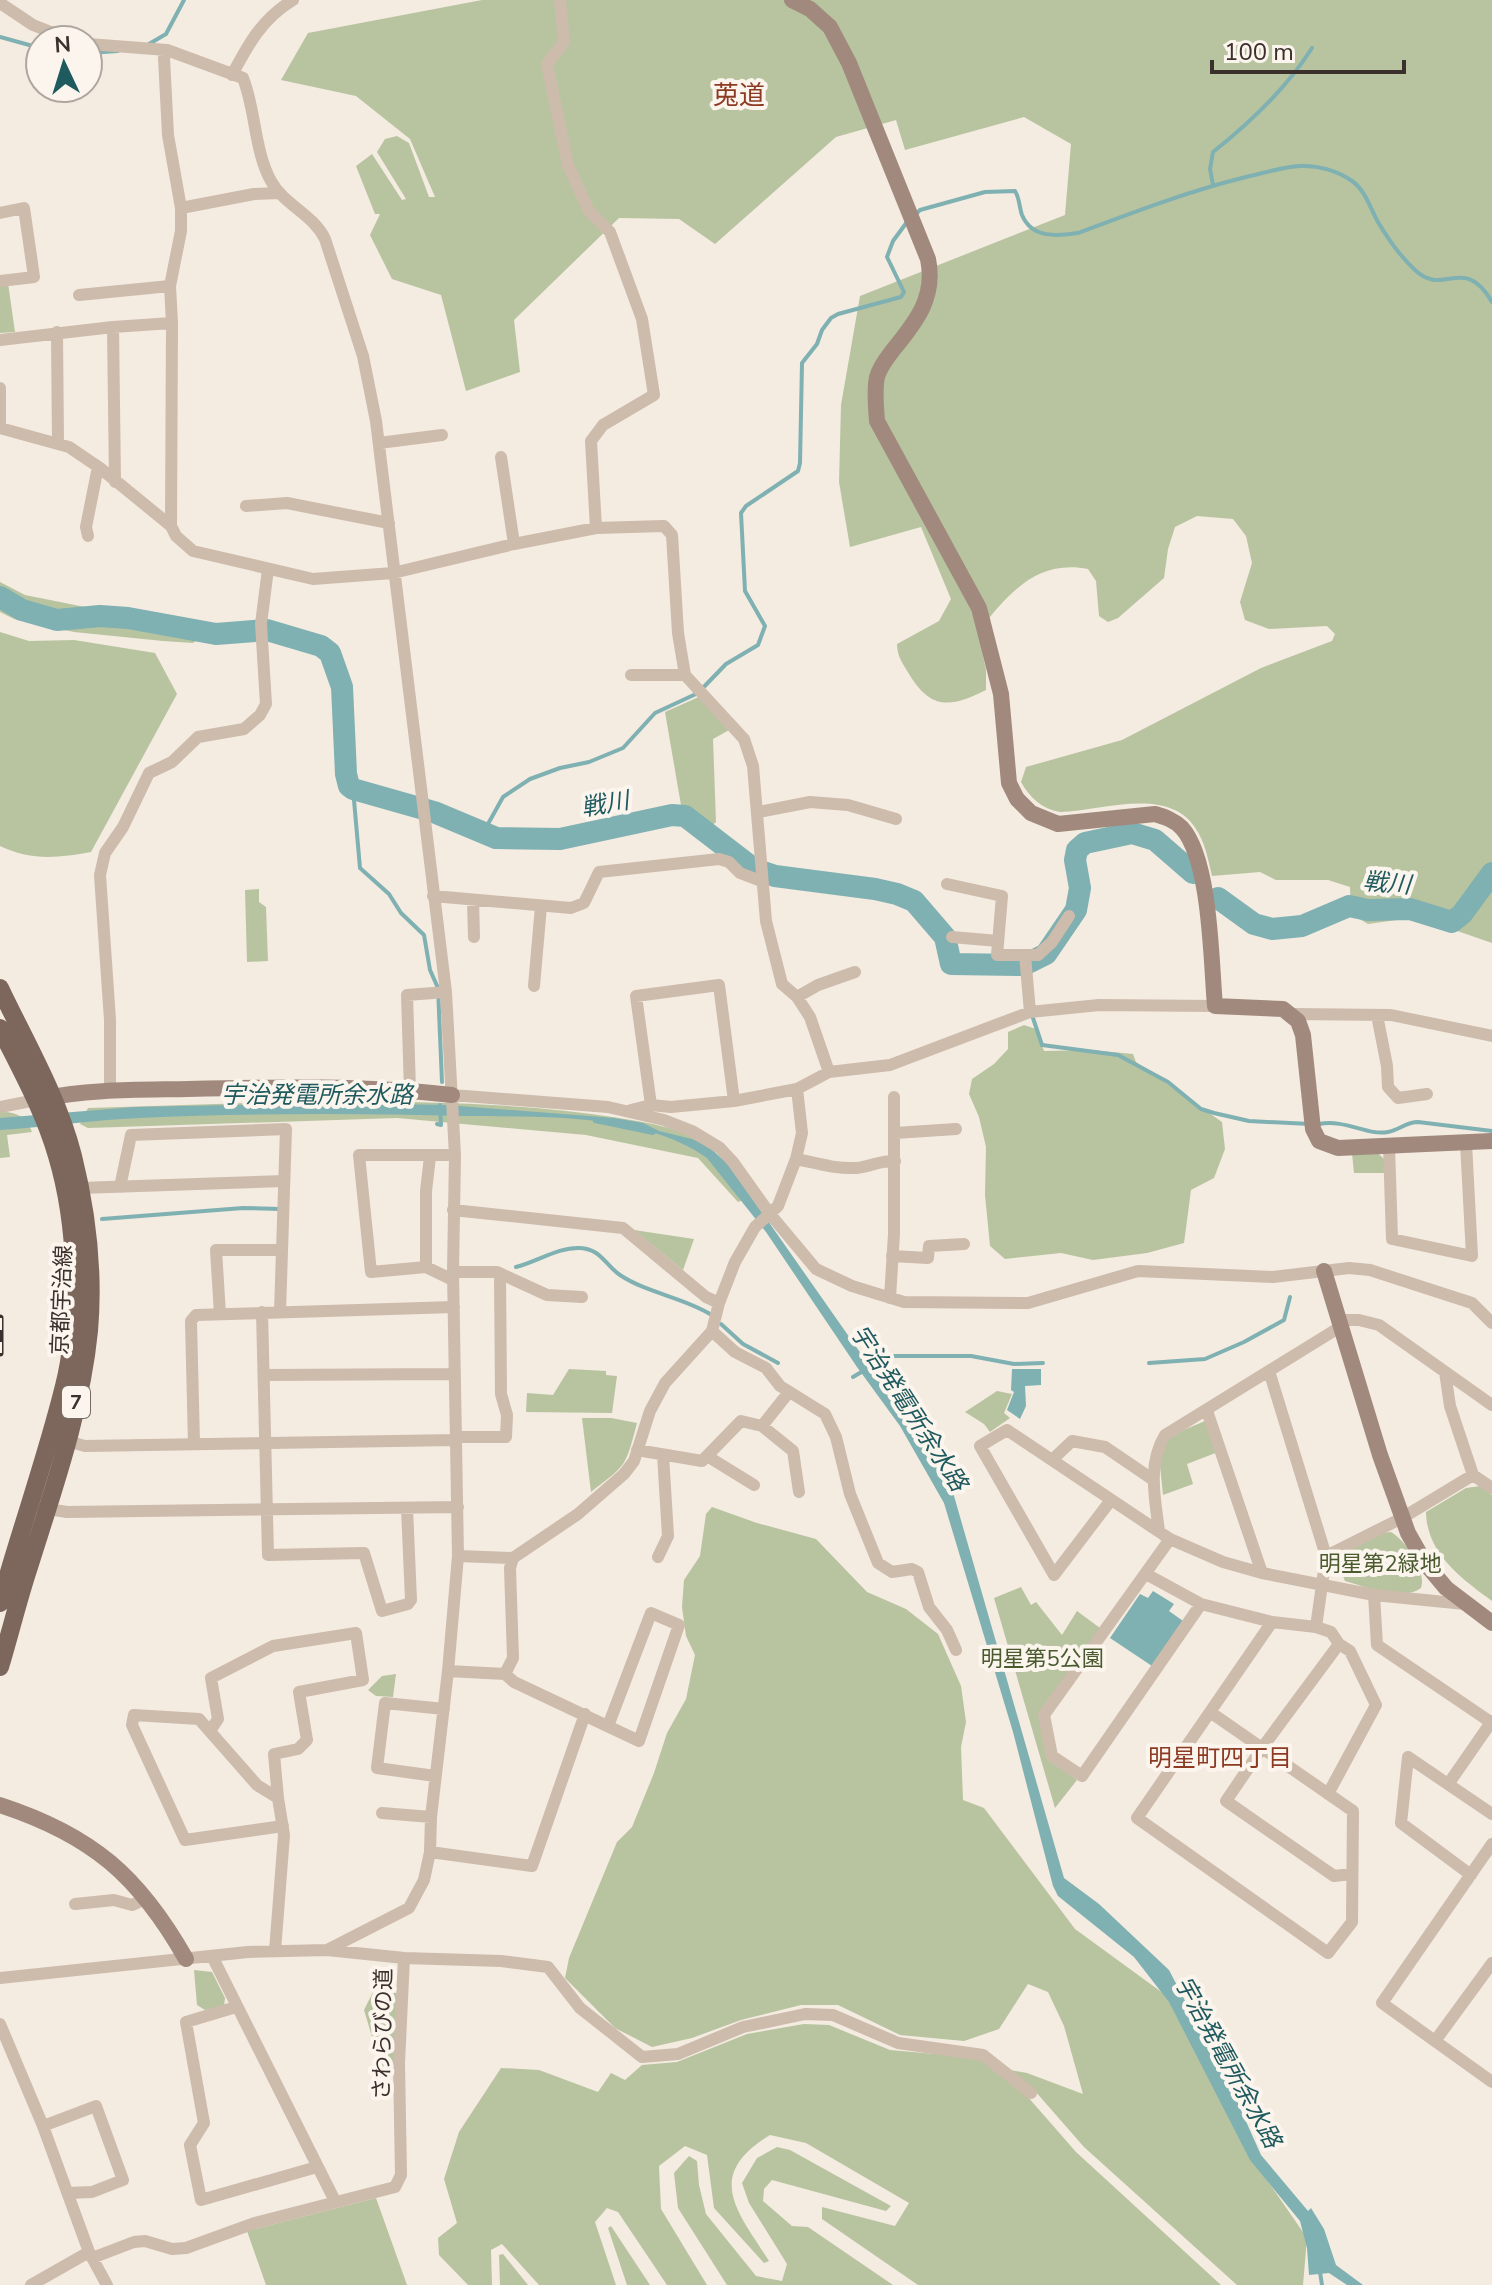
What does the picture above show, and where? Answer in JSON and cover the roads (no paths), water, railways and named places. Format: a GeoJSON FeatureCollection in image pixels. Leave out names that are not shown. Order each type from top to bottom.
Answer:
{"type":"FeatureCollection","features":[{"type":"Feature","properties":{"kind":"main road","name":"京都宇治線"},"geometry":{"type":"LineString","coordinates":[[0,988],[80,1188],[90,1269],[89,1330],[80,1386],[48,1510],[0,1667]]}},
{"type":"Feature","properties":{"kind":"main road","name":"京都宇治線"},"geometry":{"type":"LineString","coordinates":[[0,1028],[46,1103]]}},
{"type":"Feature","properties":{"kind":"main road","name":"京都宇治線"},"geometry":{"type":"LineString","coordinates":[[0,1603],[64,1385],[72,1337],[74,1291],[71,1241],[56,1131]]}},
{"type":"Feature","properties":{"kind":"street"},"geometry":{"type":"LineString","coordinates":[[232,75],[249,42],[272,13],[293,0]]}},
{"type":"Feature","properties":{"kind":"street"},"geometry":{"type":"LineString","coordinates":[[560,0],[564,42],[547,64],[568,165],[589,211],[610,232],[621,261],[642,319],[654,395],[603,425],[591,441],[596,528]]}},
{"type":"Feature","properties":{"kind":"street"},"geometry":{"type":"LineString","coordinates":[[792,0],[810,9],[830,27],[849,63],[928,259],[930,289],[918,319],[877,375],[877,421],[979,608],[1001,694],[1009,783],[1017,799],[1031,813],[1058,824],[1155,814],[1168,817],[1184,830],[1192,843],[1206,906],[1215,1006]]}},
{"type":"Feature","properties":{"kind":"street"},"geometry":{"type":"LineString","coordinates":[[0,3],[32,24]]}},
{"type":"Feature","properties":{"kind":"street"},"geometry":{"type":"LineString","coordinates":[[104,45],[167,50],[243,78],[266,170],[279,193],[319,225],[325,239],[363,356],[379,443],[433,896],[455,1155],[453,1276],[458,1556],[430,1852],[424,1880],[409,1908],[327,1950]]}},
{"type":"Feature","properties":{"kind":"street"},"geometry":{"type":"LineString","coordinates":[[167,50],[164,58],[168,135],[181,208],[181,231],[170,286],[171,526]]}},
{"type":"Feature","properties":{"kind":"street"},"geometry":{"type":"LineString","coordinates":[[181,208],[254,194],[279,193]]}},
{"type":"Feature","properties":{"kind":"street"},"geometry":{"type":"LineString","coordinates":[[0,213],[24,208],[34,277],[0,281]]}},
{"type":"Feature","properties":{"kind":"street"},"geometry":{"type":"LineString","coordinates":[[79,295],[170,286]]}},
{"type":"Feature","properties":{"kind":"street"},"geometry":{"type":"LineString","coordinates":[[0,340],[172,323]]}},
{"type":"Feature","properties":{"kind":"street"},"geometry":{"type":"LineString","coordinates":[[113,327],[115,482]]}},
{"type":"Feature","properties":{"kind":"street"},"geometry":{"type":"LineString","coordinates":[[57,332],[58,444]]}},
{"type":"Feature","properties":{"kind":"street"},"geometry":{"type":"LineString","coordinates":[[0,388],[0,428],[69,447],[171,526],[176,536],[193,551],[313,579],[393,573],[596,528],[664,526],[672,535],[678,633],[685,675],[744,739],[753,766],[759,812],[766,921],[782,984],[797,997],[810,1017],[829,1072]]}},
{"type":"Feature","properties":{"kind":"street"},"geometry":{"type":"LineString","coordinates":[[379,443],[442,435]]}},
{"type":"Feature","properties":{"kind":"street"},"geometry":{"type":"LineString","coordinates":[[501,457],[514,544]]}},
{"type":"Feature","properties":{"kind":"street"},"geometry":{"type":"LineString","coordinates":[[88,536],[86,527],[98,467]]}},
{"type":"Feature","properties":{"kind":"street"},"geometry":{"type":"LineString","coordinates":[[246,506],[287,503],[389,523]]}},
{"type":"Feature","properties":{"kind":"street"},"geometry":{"type":"LineString","coordinates":[[110,1092],[110,1020],[100,875],[105,853],[123,827],[149,773],[172,762],[198,737],[244,729],[260,715],[266,704],[261,629],[268,569]]}},
{"type":"Feature","properties":{"kind":"street"},"geometry":{"type":"LineString","coordinates":[[631,675],[685,675]]}},
{"type":"Feature","properties":{"kind":"street"},"geometry":{"type":"LineString","coordinates":[[759,812],[810,802],[848,805],[896,819]]}},
{"type":"Feature","properties":{"kind":"street"},"geometry":{"type":"LineString","coordinates":[[433,896],[571,908],[584,903],[599,872],[719,859],[729,862],[740,873],[762,874]]}},
{"type":"Feature","properties":{"kind":"street"},"geometry":{"type":"LineString","coordinates":[[947,884],[1002,896],[997,955],[1025,961],[1038,955],[1052,942],[1069,916]]}},
{"type":"Feature","properties":{"kind":"street"},"geometry":{"type":"LineString","coordinates":[[473,900],[474,937]]}},
{"type":"Feature","properties":{"kind":"street"},"geometry":{"type":"LineString","coordinates":[[534,986],[541,906]]}},
{"type":"Feature","properties":{"kind":"street"},"geometry":{"type":"LineString","coordinates":[[952,937],[998,941]]}},
{"type":"Feature","properties":{"kind":"street"},"geometry":{"type":"LineString","coordinates":[[1025,961],[1030,1012]]}},
{"type":"Feature","properties":{"kind":"street"},"geometry":{"type":"LineString","coordinates":[[797,997],[818,985],[855,972]]}},
{"type":"Feature","properties":{"kind":"street"},"geometry":{"type":"LineString","coordinates":[[651,1105],[636,996],[719,985],[734,1101]]}},
{"type":"Feature","properties":{"kind":"street"},"geometry":{"type":"LineString","coordinates":[[410,1090],[407,995],[441,992]]}},
{"type":"Feature","properties":{"kind":"street"},"geometry":{"type":"LineString","coordinates":[[628,1110],[651,1105],[671,1107],[734,1101],[797,1089],[829,1072],[890,1065],[1030,1012],[1099,1005],[1215,1006],[1283,1009],[1298,1021],[1303,1035],[1312,1122],[1319,1141],[1329,1147],[1492,1141]]}},
{"type":"Feature","properties":{"kind":"street"},"geometry":{"type":"LineString","coordinates":[[1290,1014],[1391,1015],[1492,1036]]}},
{"type":"Feature","properties":{"kind":"street"},"geometry":{"type":"LineString","coordinates":[[1377,1015],[1388,1087],[1398,1098],[1427,1094]]}},
{"type":"Feature","properties":{"kind":"street"},"geometry":{"type":"LineString","coordinates":[[0,1107],[110,1092],[276,1087],[410,1090],[452,1098],[628,1110],[692,1131],[720,1148],[816,1269],[852,1286],[904,1302],[1028,1303],[1138,1271],[1273,1277],[1349,1268],[1370,1270],[1472,1303],[1492,1323]]}},
{"type":"Feature","properties":{"kind":"street"},"geometry":{"type":"LineString","coordinates":[[458,1556],[513,1558],[578,1514],[624,1474],[634,1461],[650,1411],[665,1383],[712,1331],[735,1262],[755,1227],[778,1206],[796,1159],[802,1133],[797,1089]]}},
{"type":"Feature","properties":{"kind":"street"},"geometry":{"type":"LineString","coordinates":[[890,1298],[894,1097]]}},
{"type":"Feature","properties":{"kind":"street"},"geometry":{"type":"LineString","coordinates":[[120,1187],[131,1135],[286,1129],[280,1312]]}},
{"type":"Feature","properties":{"kind":"street"},"geometry":{"type":"LineString","coordinates":[[895,1133],[956,1129]]}},
{"type":"Feature","properties":{"kind":"street"},"geometry":{"type":"LineString","coordinates":[[1389,1146],[1392,1239],[1472,1256],[1466,1143]]}},
{"type":"Feature","properties":{"kind":"street"},"geometry":{"type":"LineString","coordinates":[[455,1155],[359,1155],[371,1272],[426,1267],[453,1276],[500,1274],[547,1295],[582,1297]]}},
{"type":"Feature","properties":{"kind":"street"},"geometry":{"type":"LineString","coordinates":[[426,1267],[426,1191],[430,1157]]}},
{"type":"Feature","properties":{"kind":"street"},"geometry":{"type":"LineString","coordinates":[[796,1159],[839,1168],[861,1167],[883,1160],[895,1161]]}},
{"type":"Feature","properties":{"kind":"street"},"geometry":{"type":"LineString","coordinates":[[80,1188],[283,1181]]}},
{"type":"Feature","properties":{"kind":"street"},"geometry":{"type":"LineString","coordinates":[[453,1210],[623,1228],[706,1297],[719,1303]]}},
{"type":"Feature","properties":{"kind":"street"},"geometry":{"type":"LineString","coordinates":[[892,1256],[928,1258],[929,1246],[958,1241]]}},
{"type":"Feature","properties":{"kind":"street"},"geometry":{"type":"LineString","coordinates":[[220,1314],[216,1250],[280,1250]]}},
{"type":"Feature","properties":{"kind":"street"},"geometry":{"type":"LineString","coordinates":[[1324,1271],[1402,1518],[1425,1563],[1446,1588],[1492,1623]]}},
{"type":"Feature","properties":{"kind":"street"},"geometry":{"type":"LineString","coordinates":[[67,1441],[85,1446],[506,1437],[507,1415],[501,1394],[500,1274]]}},
{"type":"Feature","properties":{"kind":"street"},"geometry":{"type":"LineString","coordinates":[[194,1444],[191,1321],[196,1315],[454,1307]]}},
{"type":"Feature","properties":{"kind":"street"},"geometry":{"type":"LineString","coordinates":[[262,1312],[268,1555],[364,1553],[382,1611],[408,1604],[411,1600],[407,1508]]}},
{"type":"Feature","properties":{"kind":"street"},"geometry":{"type":"LineString","coordinates":[[1201,1604],[1082,1776],[1052,1756],[1044,1715],[1146,1574],[1164,1535],[1152,1479],[1158,1447],[1165,1435],[1339,1324],[1359,1320],[1379,1325],[1492,1405]]}},
{"type":"Feature","properties":{"kind":"street"},"geometry":{"type":"LineString","coordinates":[[712,1331],[735,1352],[766,1368],[780,1386],[825,1414],[836,1437],[850,1494],[878,1563],[892,1572],[912,1569],[918,1572],[929,1607],[947,1630],[956,1650]]}},
{"type":"Feature","properties":{"kind":"street"},"geometry":{"type":"LineString","coordinates":[[1269,1371],[1326,1556],[1316,1627]]}},
{"type":"Feature","properties":{"kind":"street"},"geometry":{"type":"LineString","coordinates":[[1445,1372],[1450,1406],[1473,1475],[1492,1488]]}},
{"type":"Feature","properties":{"kind":"street"},"geometry":{"type":"LineString","coordinates":[[265,1375],[454,1374]]}},
{"type":"Feature","properties":{"kind":"street"},"geometry":{"type":"LineString","coordinates":[[762,1426],[789,1392]]}},
{"type":"Feature","properties":{"kind":"street"},"geometry":{"type":"LineString","coordinates":[[1207,1411],[1262,1573]]}},
{"type":"Feature","properties":{"kind":"street"},"geometry":{"type":"LineString","coordinates":[[637,1450],[702,1461],[741,1421],[762,1426],[793,1451],[799,1492]]}},
{"type":"Feature","properties":{"kind":"street"},"geometry":{"type":"LineString","coordinates":[[1111,1500],[1054,1575],[980,1446],[1007,1430],[1164,1535],[1223,1562],[1262,1573],[1374,1595],[1465,1604]]}},
{"type":"Feature","properties":{"kind":"street"},"geometry":{"type":"LineString","coordinates":[[1052,1460],[1072,1441],[1105,1447],[1152,1479]]}},
{"type":"Feature","properties":{"kind":"street"},"geometry":{"type":"LineString","coordinates":[[658,1557],[668,1536],[663,1455]]}},
{"type":"Feature","properties":{"kind":"street"},"geometry":{"type":"LineString","coordinates":[[707,1456],[754,1485]]}},
{"type":"Feature","properties":{"kind":"street"},"geometry":{"type":"LineString","coordinates":[[1326,1556],[1402,1518],[1473,1475]]}},
{"type":"Feature","properties":{"kind":"street"},"geometry":{"type":"LineString","coordinates":[[30,1504],[67,1512],[458,1507]]}},
{"type":"Feature","properties":{"kind":"street"},"geometry":{"type":"LineString","coordinates":[[505,1674],[513,1658],[510,1568],[513,1558]]}},
{"type":"Feature","properties":{"kind":"street"},"geometry":{"type":"LineString","coordinates":[[1146,1574],[1201,1604],[1272,1622],[1316,1627],[1331,1632],[1339,1644],[1350,1651],[1376,1705],[1328,1794]]}},
{"type":"Feature","properties":{"kind":"street"},"geometry":{"type":"LineString","coordinates":[[1374,1595],[1377,1645],[1492,1722],[1449,1783]]}},
{"type":"Feature","properties":{"kind":"street"},"geometry":{"type":"LineString","coordinates":[[448,1671],[505,1674],[514,1682],[639,1741],[679,1625],[651,1613],[608,1726]]}},
{"type":"Feature","properties":{"kind":"street"},"geometry":{"type":"LineString","coordinates":[[1210,1712],[1353,1811],[1352,1922],[1328,1953],[1137,1818],[1210,1712],[1272,1622]]}},
{"type":"Feature","properties":{"kind":"street"},"geometry":{"type":"LineString","coordinates":[[210,1731],[218,1719],[211,1678],[273,1646],[356,1633],[363,1680],[299,1692],[307,1740],[298,1749],[274,1754],[283,1826],[275,1951]]}},
{"type":"Feature","properties":{"kind":"street"},"geometry":{"type":"LineString","coordinates":[[1339,1644],[1226,1801],[1334,1876],[1352,1874]]}},
{"type":"Feature","properties":{"kind":"street"},"geometry":{"type":"LineString","coordinates":[[435,1776],[377,1768],[385,1703],[444,1709]]}},
{"type":"Feature","properties":{"kind":"street"},"geometry":{"type":"LineString","coordinates":[[430,1852],[532,1866],[585,1714]]}},
{"type":"Feature","properties":{"kind":"street"},"geometry":{"type":"LineString","coordinates":[[278,1798],[257,1785],[199,1719],[134,1715],[132,1725],[185,1840],[283,1826]]}},
{"type":"Feature","properties":{"kind":"street"},"geometry":{"type":"LineString","coordinates":[[1471,1875],[1401,1823],[1408,1757],[1492,1814]]}},
{"type":"Feature","properties":{"kind":"street"},"geometry":{"type":"LineString","coordinates":[[0,1805],[35,1816],[72,1834],[109,1860],[147,1898],[186,1959]]}},
{"type":"Feature","properties":{"kind":"street"},"geometry":{"type":"LineString","coordinates":[[382,1813],[431,1817]]}},
{"type":"Feature","properties":{"kind":"street"},"geometry":{"type":"LineString","coordinates":[[1491,2079],[1382,2003],[1492,1844]]}},
{"type":"Feature","properties":{"kind":"street"},"geometry":{"type":"LineString","coordinates":[[75,1904],[114,1900],[132,1905],[147,1898]]}},
{"type":"Feature","properties":{"kind":"street","name":"さわらびの道"},"geometry":{"type":"LineString","coordinates":[[0,1978],[275,1951],[327,1950],[404,1958],[399,2063],[401,2175],[395,2187],[335,2201]]}},
{"type":"Feature","properties":{"kind":"street"},"geometry":{"type":"LineString","coordinates":[[31,2285],[91,2255],[134,2242],[145,2241],[172,2249],[186,2248],[255,2223],[335,2201],[212,1956]]}},
{"type":"Feature","properties":{"kind":"street"},"geometry":{"type":"LineString","coordinates":[[404,1958],[501,1961],[548,1967],[580,2008],[642,2057],[678,2054],[743,2027],[805,2014],[833,2015],[898,2043],[983,2055],[1031,2093]]}},
{"type":"Feature","properties":{"kind":"street"},"geometry":{"type":"LineString","coordinates":[[1435,2041],[1492,1963]]}},
{"type":"Feature","properties":{"kind":"street"},"geometry":{"type":"LineString","coordinates":[[236,2007],[186,2022],[204,2123],[190,2145],[201,2200],[317,2167]]}},
{"type":"Feature","properties":{"kind":"street"},"geometry":{"type":"LineString","coordinates":[[0,2024],[43,2126],[91,2255],[107,2285]]}},
{"type":"Feature","properties":{"kind":"street"},"geometry":{"type":"LineString","coordinates":[[43,2126],[96,2106],[123,2180],[92,2192],[68,2193]]}},
{"type":"Feature","properties":{"kind":"water"},"geometry":{"type":"Polygon","coordinates":[[[336,1103],[446,1105],[614,1118],[643,1123],[659,1131],[692,1139],[709,1147],[728,1164],[952,1489],[1064,1878],[1099,1904],[1169,1970],[1236,2099],[1261,2155],[1308,2211],[1311,2208],[1324,2229],[1336,2265],[1363,2285],[1347,2285],[1329,2273],[1309,2275],[1307,2248],[1300,2221],[1250,2160],[1169,2002],[1134,1957],[1058,1896],[1013,1732],[944,1503],[900,1426],[766,1232],[707,1158],[681,1143],[653,1133],[623,1125],[559,1118],[221,1115],[121,1119],[0,1130],[0,1118],[134,1107],[336,1103]]]}},
{"type":"Feature","properties":{"kind":"water"},"geometry":{"type":"Polygon","coordinates":[[[1012,1369],[1041,1369],[1041,1385],[1025,1386],[1026,1406],[1020,1419],[1007,1410],[1014,1392],[1011,1390],[1012,1369]]]}},
{"type":"Feature","properties":{"kind":"water"},"geometry":{"type":"Polygon","coordinates":[[[1153,1591],[1174,1604],[1169,1611],[1183,1621],[1152,1666],[1110,1638],[1140,1594],[1148,1598],[1153,1591]]]}},
{"type":"Feature","properties":{"kind":"waterway"},"geometry":{"type":"LineString","coordinates":[[149,44],[166,34],[184,0]]}},
{"type":"Feature","properties":{"kind":"waterway"},"geometry":{"type":"LineString","coordinates":[[0,37],[24,44]]}},
{"type":"Feature","properties":{"kind":"waterway"},"geometry":{"type":"LineString","coordinates":[[1213,185],[1210,169],[1213,152],[1267,104],[1312,48]]}},
{"type":"Feature","properties":{"kind":"waterway"},"geometry":{"type":"LineString","coordinates":[[104,52],[118,51]]}},
{"type":"Feature","properties":{"kind":"waterway"},"geometry":{"type":"LineString","coordinates":[[914,216],[920,210],[985,192],[1015,191],[1022,215],[1032,228],[1046,234],[1070,234],[1225,183],[1300,166],[1328,169],[1357,185],[1386,235],[1415,270],[1435,280],[1472,280],[1492,302]]}},
{"type":"Feature","properties":{"kind":"waterway"},"geometry":{"type":"LineString","coordinates":[[483,833],[503,797],[530,779],[589,762],[623,748],[655,713],[698,693],[726,664],[758,645],[765,626],[745,591],[741,513],[746,506],[798,471],[802,363],[817,344],[822,330],[838,314],[901,297],[904,292],[887,257],[893,241],[907,222]]}},
{"type":"Feature","properties":{"kind":"waterway","name":"戦川"},"geometry":{"type":"LineString","coordinates":[[0,597],[22,610],[57,620],[100,616],[128,618],[216,634],[267,630],[321,646],[330,653],[342,687],[346,774],[353,789],[434,812],[496,838],[560,839],[672,815],[685,816],[754,869],[775,876],[875,889],[914,901],[945,937],[951,964],[1024,965],[1046,954],[1076,910],[1080,888],[1075,860],[1077,850],[1085,843],[1132,833],[1155,840],[1193,873]]}},
{"type":"Feature","properties":{"kind":"waterway"},"geometry":{"type":"LineString","coordinates":[[353,789],[360,868],[389,894],[401,913],[424,935],[430,970],[438,988],[442,1082]]}},
{"type":"Feature","properties":{"kind":"waterway","name":"戦川"},"geometry":{"type":"LineString","coordinates":[[1218,898],[1254,924],[1272,929],[1302,926],[1349,906],[1368,910],[1410,909],[1452,922],[1462,914],[1492,873]]}},
{"type":"Feature","properties":{"kind":"waterway"},"geometry":{"type":"LineString","coordinates":[[1033,1018],[1042,1045],[1118,1055],[1168,1082],[1201,1109],[1249,1121],[1310,1124]]}},
{"type":"Feature","properties":{"kind":"waterway"},"geometry":{"type":"LineString","coordinates":[[437,1124],[441,1125],[440,1105]]}},
{"type":"Feature","properties":{"kind":"waterway","name":"宇治発電所余水路"},"geometry":{"type":"LineString","coordinates":[[595,1121],[653,1133]]}},
{"type":"Feature","properties":{"kind":"waterway"},"geometry":{"type":"LineString","coordinates":[[1319,1124],[1338,1124],[1380,1133],[1418,1122],[1492,1131]]}},
{"type":"Feature","properties":{"kind":"waterway"},"geometry":{"type":"LineString","coordinates":[[102,1219],[243,1208],[280,1209]]}},
{"type":"Feature","properties":{"kind":"waterway"},"geometry":{"type":"LineString","coordinates":[[516,1267],[564,1250],[587,1249],[598,1254],[630,1281],[710,1314]]}},
{"type":"Feature","properties":{"kind":"waterway"},"geometry":{"type":"LineString","coordinates":[[1149,1363],[1205,1359],[1244,1342],[1284,1320],[1290,1297]]}},
{"type":"Feature","properties":{"kind":"waterway"},"geometry":{"type":"LineString","coordinates":[[721,1324],[743,1344],[778,1363]]}},
{"type":"Feature","properties":{"kind":"waterway"},"geometry":{"type":"LineString","coordinates":[[853,1377],[885,1358],[895,1356],[971,1356],[1014,1364],[1043,1363]]}},
{"type":"Feature","properties":{"kind":"waterway"},"geometry":{"type":"LineString","coordinates":[[862,1365],[873,1359],[876,1363]]}},
{"type":"Feature","properties":{"kind":"waterway","name":"宇治発電所余水路"},"geometry":{"type":"LineString","coordinates":[[1320,2272],[1322,2285]]}},
{"type":"Feature","properties":{"kind":"railway"},"geometry":{"type":"LineString","coordinates":[[0,1318],[0,1353]]}},
{"type":"Feature","properties":{"kind":"district","name":"莵道"},"geometry":{"type":"Point","coordinates":[739,95]}},
{"type":"Feature","properties":{"kind":"district","name":"明星町四丁目"},"geometry":{"type":"Point","coordinates":[1220,1758]}},
{"type":"Feature","properties":{"kind":"park label","name":"明星第2緑地"},"geometry":{"type":"Point","coordinates":[1380,1563]}},
{"type":"Feature","properties":{"kind":"park label","name":"明星第5公園"},"geometry":{"type":"Point","coordinates":[1042,1658]}}]}
